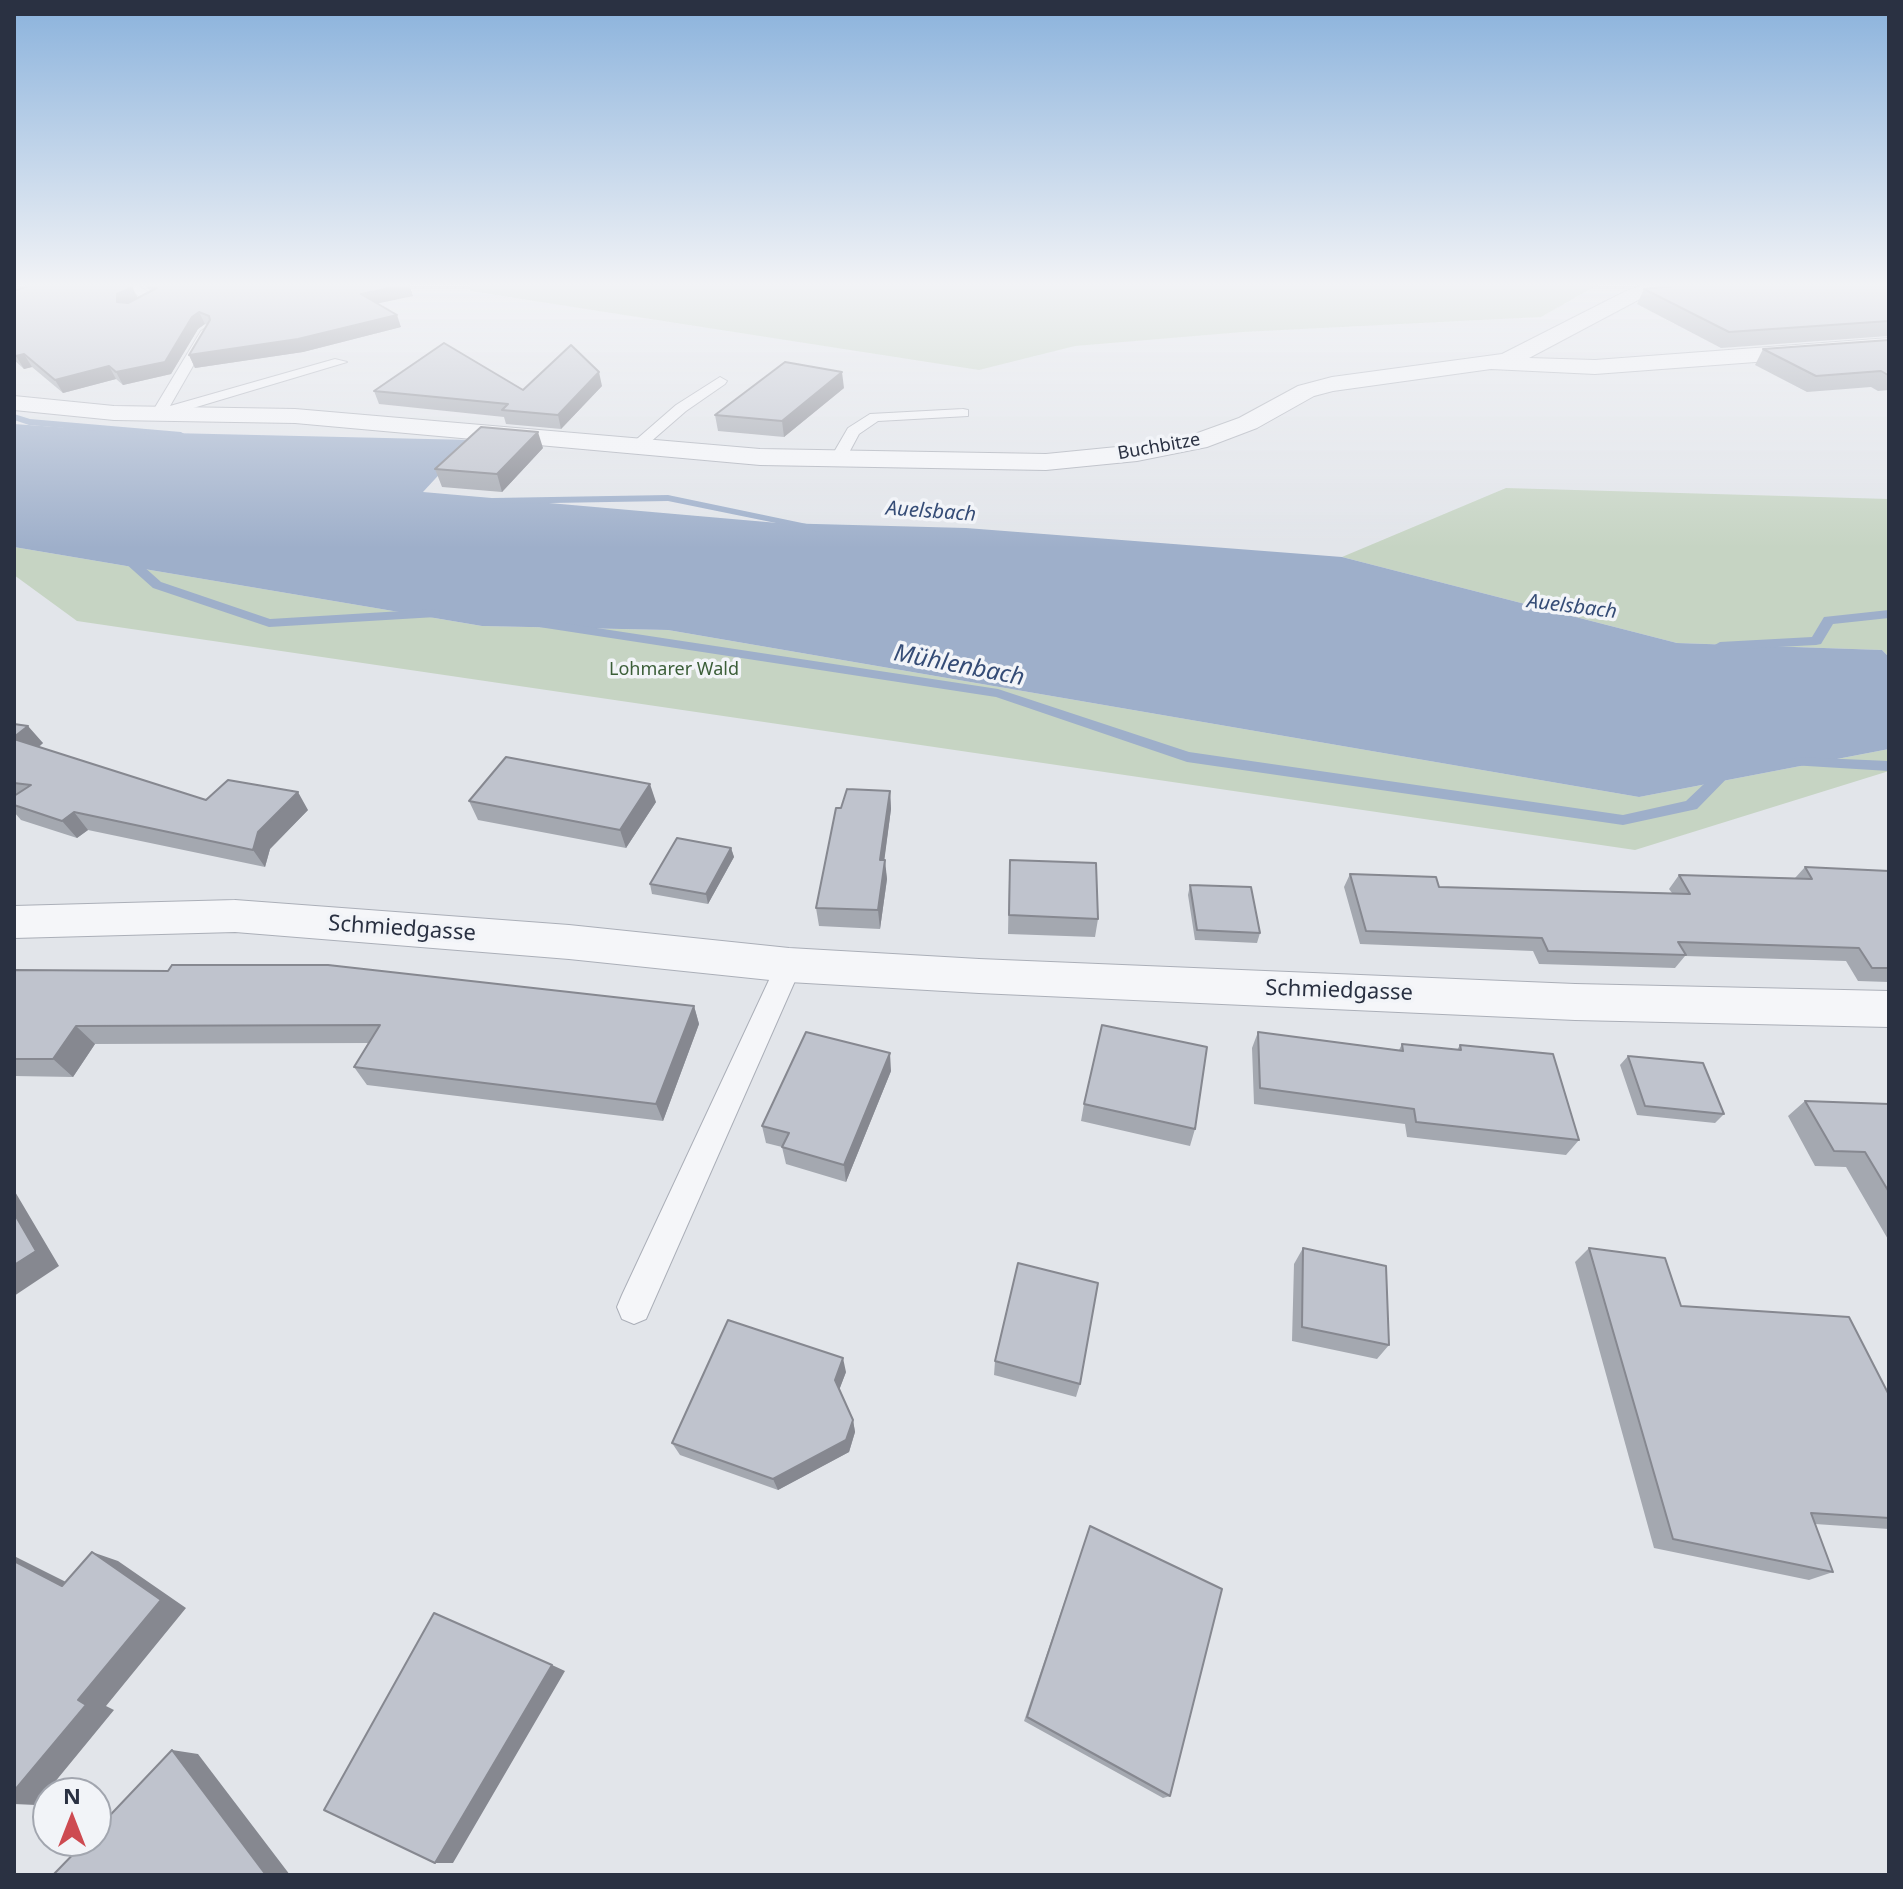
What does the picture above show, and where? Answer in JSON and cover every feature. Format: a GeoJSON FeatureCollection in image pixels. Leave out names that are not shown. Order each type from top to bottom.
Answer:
{"type":"FeatureCollection","features":[{"type":"Feature","properties":{"kind":"street","name":"Buchbitze"},"geometry":{"type":"LineString","coordinates":[[14,403],[114,413],[295,416],[635,448],[838,459],[1046,462],[1137,453],[1198,442],[1248,423],[1306,391],[1332,384],[1432,371]]}},
{"type":"Feature","properties":{"kind":"street","name":"Schmiedgasse"},"geometry":{"type":"LineString","coordinates":[[14,922],[235,916],[569,942],[789,965],[1575,1002],[1889,1009]]}},
{"type":"Feature","properties":{"kind":"lane"},"geometry":{"type":"LineString","coordinates":[[158,414],[183,371]]}},
{"type":"Feature","properties":{"kind":"lane"},"geometry":{"type":"LineString","coordinates":[[158,414],[308,371]]}},
{"type":"Feature","properties":{"kind":"lane"},"geometry":{"type":"LineString","coordinates":[[635,448],[681,408],[720,381]]}},
{"type":"Feature","properties":{"kind":"lane"},"geometry":{"type":"LineString","coordinates":[[838,459],[853,431],[875,417],[963,413]]}},
{"type":"Feature","properties":{"kind":"lane"},"geometry":{"type":"LineString","coordinates":[[634,1307],[789,965]]}},
{"type":"Feature","properties":{"kind":"green space"},"geometry":{"type":"Polygon","coordinates":[[[1506,488],[1889,499],[1889,657],[1882,650],[1677,643],[1342,557],[1506,488]]]}},
{"type":"Feature","properties":{"kind":"green space","name":"Lohmarer Wald"},"geometry":{"type":"Polygon","coordinates":[[[14,547],[482,626],[668,630],[1639,797],[1889,749],[1889,771],[1635,850],[77,621],[14,575],[14,547]]]}},
{"type":"Feature","properties":{"kind":"water"},"geometry":{"type":"Polygon","coordinates":[[[14,424],[128,432],[471,440],[423,492],[778,523],[966,528],[1342,557],[1677,643],[1882,650],[1889,657],[1889,749],[1639,797],[668,630],[482,626],[14,547],[14,424]]]}},
{"type":"Feature","properties":{"kind":"building"},"geometry":{"type":"Polygon","coordinates":[[[44,371],[89,371],[55,380],[44,371]]]}},
{"type":"Feature","properties":{"kind":"building"},"geometry":{"type":"Polygon","coordinates":[[[403,371],[491,371],[523,390],[543,371],[599,372],[558,415],[502,410],[508,404],[374,391],[403,371]]]}},
{"type":"Feature","properties":{"kind":"building"},"geometry":{"type":"Polygon","coordinates":[[[773,371],[842,372],[782,421],[715,415],[773,371]]]}},
{"type":"Feature","properties":{"kind":"building"},"geometry":{"type":"Polygon","coordinates":[[[1806,371],[1879,371],[1816,376],[1806,371]]]}},
{"type":"Feature","properties":{"kind":"building"},"geometry":{"type":"Polygon","coordinates":[[[481,427],[538,432],[497,474],[435,469],[481,427]]]}},
{"type":"Feature","properties":{"kind":"building"},"geometry":{"type":"Polygon","coordinates":[[[14,724],[28,726],[14,737],[14,724]]]}},
{"type":"Feature","properties":{"kind":"building"},"geometry":{"type":"Polygon","coordinates":[[[14,739],[206,800],[228,780],[298,792],[258,832],[253,850],[74,812],[62,821],[14,805],[14,796],[31,785],[14,783],[14,739]]]}},
{"type":"Feature","properties":{"kind":"building"},"geometry":{"type":"Polygon","coordinates":[[[506,757],[650,784],[620,830],[469,801],[506,757]]]}},
{"type":"Feature","properties":{"kind":"building"},"geometry":{"type":"Polygon","coordinates":[[[847,789],[890,791],[880,860],[885,860],[878,910],[816,908],[836,808],[841,808],[847,789]]]}},
{"type":"Feature","properties":{"kind":"building"},"geometry":{"type":"Polygon","coordinates":[[[677,838],[731,848],[706,894],[650,884],[677,838]]]}},
{"type":"Feature","properties":{"kind":"building"},"geometry":{"type":"Polygon","coordinates":[[[1010,860],[1096,863],[1098,919],[1009,915],[1010,860]]]}},
{"type":"Feature","properties":{"kind":"building"},"geometry":{"type":"Polygon","coordinates":[[[1805,867],[1889,871],[1889,968],[1872,968],[1859,948],[1678,942],[1686,955],[1548,951],[1542,938],[1366,931],[1350,874],[1436,877],[1439,887],[1690,894],[1679,875],[1812,879],[1805,867]]]}},
{"type":"Feature","properties":{"kind":"building"},"geometry":{"type":"Polygon","coordinates":[[[1190,885],[1251,887],[1260,933],[1197,930],[1190,885]]]}},
{"type":"Feature","properties":{"kind":"building"},"geometry":{"type":"Polygon","coordinates":[[[172,965],[328,965],[694,1006],[656,1104],[354,1067],[380,1025],[76,1026],[53,1059],[14,1059],[14,970],[168,971],[172,965]]]}},
{"type":"Feature","properties":{"kind":"building"},"geometry":{"type":"Polygon","coordinates":[[[1102,1025],[1207,1047],[1195,1129],[1084,1104],[1102,1025]]]}},
{"type":"Feature","properties":{"kind":"building"},"geometry":{"type":"Polygon","coordinates":[[[806,1032],[890,1053],[844,1165],[782,1147],[789,1133],[762,1126],[806,1032]]]}},
{"type":"Feature","properties":{"kind":"building"},"geometry":{"type":"Polygon","coordinates":[[[1258,1032],[1403,1051],[1402,1044],[1461,1050],[1460,1045],[1553,1054],[1579,1140],[1416,1122],[1414,1109],[1260,1088],[1258,1032]]]}},
{"type":"Feature","properties":{"kind":"building"},"geometry":{"type":"Polygon","coordinates":[[[1628,1056],[1703,1063],[1724,1114],[1645,1106],[1628,1056]]]}},
{"type":"Feature","properties":{"kind":"building"},"geometry":{"type":"Polygon","coordinates":[[[1805,1101],[1889,1104],[1889,1192],[1865,1152],[1834,1151],[1805,1101]]]}},
{"type":"Feature","properties":{"kind":"building"},"geometry":{"type":"Polygon","coordinates":[[[14,1213],[36,1251],[14,1265],[14,1213]]]}},
{"type":"Feature","properties":{"kind":"building"},"geometry":{"type":"Polygon","coordinates":[[[1303,1248],[1386,1266],[1389,1345],[1302,1327],[1303,1248]]]}},
{"type":"Feature","properties":{"kind":"building"},"geometry":{"type":"Polygon","coordinates":[[[1589,1248],[1665,1258],[1681,1306],[1849,1317],[1889,1395],[1889,1518],[1811,1513],[1833,1572],[1673,1539],[1589,1248]]]}},
{"type":"Feature","properties":{"kind":"building"},"geometry":{"type":"Polygon","coordinates":[[[1018,1263],[1098,1283],[1080,1384],[995,1361],[1018,1263]]]}},
{"type":"Feature","properties":{"kind":"building"},"geometry":{"type":"Polygon","coordinates":[[[728,1320],[843,1358],[835,1380],[853,1420],[846,1440],[773,1479],[672,1443],[728,1320]]]}},
{"type":"Feature","properties":{"kind":"building"},"geometry":{"type":"Polygon","coordinates":[[[1090,1526],[1222,1589],[1170,1796],[1027,1717],[1090,1526]]]}},
{"type":"Feature","properties":{"kind":"building"},"geometry":{"type":"Polygon","coordinates":[[[92,1552],[161,1600],[78,1700],[86,1705],[14,1791],[14,1561],[62,1586],[92,1552]]]}},
{"type":"Feature","properties":{"kind":"building"},"geometry":{"type":"Polygon","coordinates":[[[434,1613],[552,1665],[435,1863],[324,1810],[434,1613]]]}},
{"type":"Feature","properties":{"kind":"building"},"geometry":{"type":"Polygon","coordinates":[[[172,1750],[266,1875],[53,1875],[70,1857],[112,1857],[112,1813],[172,1750]]]}},
{"type":"Feature","properties":{"kind":"waterway","name":"Auelsbach"},"geometry":{"type":"LineString","coordinates":[[14,417],[29,422],[181,435]]}},
{"type":"Feature","properties":{"kind":"waterway","name":"Auelsbach"},"geometry":{"type":"LineString","coordinates":[[493,501],[668,498],[820,528]]}},
{"type":"Feature","properties":{"kind":"waterway","name":"Mühlenbach"},"geometry":{"type":"LineString","coordinates":[[120,552],[157,585],[269,623],[436,613]]}},
{"type":"Feature","properties":{"kind":"waterway","name":"Auelsbach"},"geometry":{"type":"LineString","coordinates":[[1720,646],[1816,641],[1829,620],[1889,614]]}},
{"type":"Feature","properties":{"kind":"waterway","name":"Mühlenbach"},"geometry":{"type":"LineString","coordinates":[[544,624],[998,693],[1187,757],[1623,820],[1691,805],[1730,767]]}},
{"type":"Feature","properties":{"kind":"waterway","name":"Mühlenbach"},"geometry":{"type":"LineString","coordinates":[[1796,762],[1889,766]]}}]}
